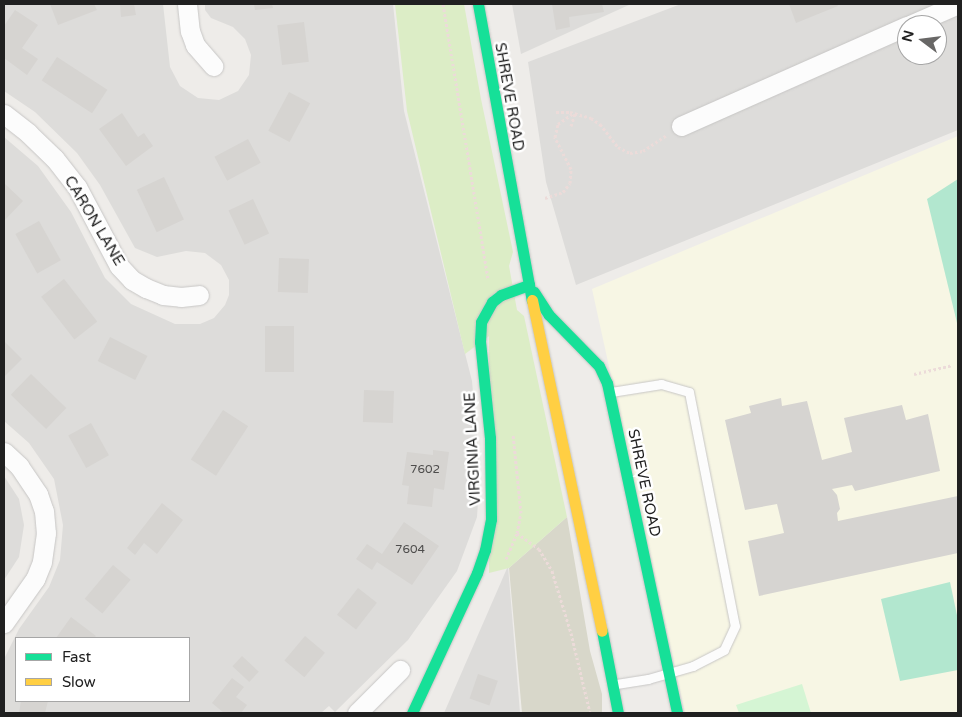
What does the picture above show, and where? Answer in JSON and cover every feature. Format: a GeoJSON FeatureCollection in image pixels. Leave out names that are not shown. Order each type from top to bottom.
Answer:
{"type":"FeatureCollection","features":[{"type":"Feature","properties":{"kind":"main road","name":"SHREVE ROAD"},"geometry":{"type":"LineString","coordinates":[[478,4],[542,353],[573,489],[610,685],[618,713]]}},
{"type":"Feature","properties":{"kind":"main road"},"geometry":{"type":"LineString","coordinates":[[492,302],[501,295],[529,285]]}},
{"type":"Feature","properties":{"kind":"main road","name":"SHREVE ROAD"},"geometry":{"type":"LineString","coordinates":[[529,285],[549,314],[599,366],[609,392],[677,713]]}},
{"type":"Feature","properties":{"kind":"main road","name":"VIRGINIA LANE"},"geometry":{"type":"LineString","coordinates":[[412,713],[477,573],[486,542],[492,494],[490,438],[480,333],[481,322],[492,302]]}},
{"type":"Feature","properties":{"kind":"main road"},"geometry":{"type":"LineString","coordinates":[[542,353],[555,342],[569,340],[580,346]]}},
{"type":"Feature","properties":{"kind":"street"},"geometry":{"type":"LineString","coordinates":[[187,4],[190,31],[195,45],[213,66]]}},
{"type":"Feature","properties":{"kind":"street"},"geometry":{"type":"LineString","coordinates":[[933,15],[958,4]]}},
{"type":"Feature","properties":{"kind":"street"},"geometry":{"type":"LineString","coordinates":[[680,126],[897,31]]}},
{"type":"Feature","properties":{"kind":"street","name":"CARON LANE"},"geometry":{"type":"LineString","coordinates":[[4,114],[28,133],[55,159],[77,188],[95,218],[114,258],[132,280],[163,295],[181,297],[200,295]]}},
{"type":"Feature","properties":{"kind":"street"},"geometry":{"type":"LineString","coordinates":[[4,452],[19,466],[38,494],[44,512],[46,533],[42,562],[35,579],[4,623]]}},
{"type":"Feature","properties":{"kind":"street"},"geometry":{"type":"LineString","coordinates":[[357,713],[400,670]]}},
{"type":"Feature","properties":{"kind":"lane"},"geometry":{"type":"LineString","coordinates":[[609,392],[661,384],[689,392],[735,626],[724,650],[693,666],[610,685]]}},
{"type":"Feature","properties":{"kind":"path"},"geometry":{"type":"LineString","coordinates":[[443,4],[492,302]]}},
{"type":"Feature","properties":{"kind":"path"},"geometry":{"type":"LineString","coordinates":[[556,112],[575,113],[591,118],[600,124],[618,147],[630,152],[643,151],[680,126]]}},
{"type":"Feature","properties":{"kind":"path"},"geometry":{"type":"LineString","coordinates":[[571,126],[575,113]]}},
{"type":"Feature","properties":{"kind":"path"},"geometry":{"type":"LineString","coordinates":[[544,198],[563,192],[570,183],[571,169],[555,136],[558,124],[575,113]]}},
{"type":"Feature","properties":{"kind":"path"},"geometry":{"type":"LineString","coordinates":[[914,374],[952,365]]}},
{"type":"Feature","properties":{"kind":"path"},"geometry":{"type":"LineString","coordinates":[[512,426],[521,494]]}},
{"type":"Feature","properties":{"kind":"path"},"geometry":{"type":"LineString","coordinates":[[517,533],[539,549],[552,571],[571,632],[590,713]]}},
{"type":"Feature","properties":{"kind":"shaded area"},"geometry":{"type":"Polygon","coordinates":[[[4,4],[163,4],[170,67],[180,86],[198,98],[219,100],[238,91],[249,75],[251,55],[245,39],[233,27],[211,18],[205,10],[205,4],[393,4],[404,111],[472,381],[480,471],[477,517],[457,571],[408,640],[335,712],[329,706],[321,713],[4,713],[4,659],[15,637],[19,629],[49,587],[60,560],[63,525],[54,479],[29,443],[4,421],[4,137],[38,166],[71,212],[105,278],[131,304],[175,324],[200,324],[214,318],[225,305],[229,295],[229,280],[221,265],[205,253],[186,251],[157,257],[135,248],[100,185],[77,153],[35,112],[4,91],[4,4]]]}},
{"type":"Feature","properties":{"kind":"shaded area"},"geometry":{"type":"Polygon","coordinates":[[[512,4],[631,4],[521,54],[512,4]]]}},
{"type":"Feature","properties":{"kind":"shaded area"},"geometry":{"type":"Polygon","coordinates":[[[681,4],[958,4],[958,130],[576,285],[546,182],[528,62],[681,4]]]}},
{"type":"Feature","properties":{"kind":"shaded area"},"geometry":{"type":"Polygon","coordinates":[[[958,136],[958,713],[685,713],[592,289],[958,136]]]}},
{"type":"Feature","properties":{"kind":"shaded area"},"geometry":{"type":"Polygon","coordinates":[[[4,476],[19,499],[24,525],[19,557],[4,580],[4,476]]]}},
{"type":"Feature","properties":{"kind":"shaded area"},"geometry":{"type":"Polygon","coordinates":[[[567,517],[590,651],[602,694],[602,713],[522,713],[509,568],[567,517]]]}},
{"type":"Feature","properties":{"kind":"shaded area"},"geometry":{"type":"Polygon","coordinates":[[[508,566],[520,713],[444,713],[508,566]]]}},
{"type":"Feature","properties":{"kind":"green space"},"geometry":{"type":"Polygon","coordinates":[[[395,4],[464,4],[481,99],[513,252],[509,266],[517,310],[524,316],[567,517],[509,568],[489,573],[489,336],[465,354],[407,111],[395,4]]]}},
{"type":"Feature","properties":{"kind":"green space"},"geometry":{"type":"Polygon","coordinates":[[[958,179],[958,327],[927,199],[958,179]]]}},
{"type":"Feature","properties":{"kind":"green space"},"geometry":{"type":"Polygon","coordinates":[[[950,582],[958,620],[958,670],[900,681],[881,599],[950,582]]]}},
{"type":"Feature","properties":{"kind":"green space"},"geometry":{"type":"Polygon","coordinates":[[[802,684],[811,713],[739,713],[736,705],[802,684]]]}},
{"type":"Feature","properties":{"kind":"building"},"geometry":{"type":"Polygon","coordinates":[[[50,4],[94,4],[97,10],[58,25],[50,4]]]}},
{"type":"Feature","properties":{"kind":"building"},"geometry":{"type":"Polygon","coordinates":[[[120,4],[134,4],[136,15],[121,17],[120,4]]]}},
{"type":"Feature","properties":{"kind":"building"},"geometry":{"type":"Polygon","coordinates":[[[254,4],[272,4],[273,8],[255,10],[254,4]]]}},
{"type":"Feature","properties":{"kind":"building"},"geometry":{"type":"Polygon","coordinates":[[[552,4],[602,4],[604,12],[569,17],[570,27],[556,30],[552,4]]]}},
{"type":"Feature","properties":{"kind":"building"},"geometry":{"type":"Polygon","coordinates":[[[789,4],[837,4],[838,6],[796,23],[789,4]]]}},
{"type":"Feature","properties":{"kind":"building"},"geometry":{"type":"Polygon","coordinates":[[[15,10],[38,25],[22,48],[38,59],[27,75],[4,58],[4,26],[15,10]]]}},
{"type":"Feature","properties":{"kind":"building"},"geometry":{"type":"Polygon","coordinates":[[[304,22],[309,62],[282,65],[277,25],[304,22]]]}},
{"type":"Feature","properties":{"kind":"building"},"geometry":{"type":"Polygon","coordinates":[[[57,57],[107,90],[92,113],[42,80],[57,57]]]}},
{"type":"Feature","properties":{"kind":"building"},"geometry":{"type":"Polygon","coordinates":[[[289,92],[310,103],[290,142],[268,131],[289,92]]]}},
{"type":"Feature","properties":{"kind":"building"},"geometry":{"type":"Polygon","coordinates":[[[122,113],[138,137],[144,133],[153,146],[126,166],[99,129],[122,113]]]}},
{"type":"Feature","properties":{"kind":"building"},"geometry":{"type":"Polygon","coordinates":[[[248,139],[261,163],[227,181],[214,157],[248,139]]]}},
{"type":"Feature","properties":{"kind":"building"},"geometry":{"type":"Polygon","coordinates":[[[164,177],[184,220],[157,232],[137,190],[164,177]]]}},
{"type":"Feature","properties":{"kind":"building"},"geometry":{"type":"Polygon","coordinates":[[[4,183],[23,201],[4,221],[4,183]]]}},
{"type":"Feature","properties":{"kind":"building"},"geometry":{"type":"Polygon","coordinates":[[[253,199],[269,233],[245,245],[229,210],[253,199]]]}},
{"type":"Feature","properties":{"kind":"building"},"geometry":{"type":"Polygon","coordinates":[[[39,221],[61,260],[37,273],[15,234],[39,221]]]}},
{"type":"Feature","properties":{"kind":"building"},"geometry":{"type":"Polygon","coordinates":[[[279,258],[309,259],[308,293],[278,292],[279,258]]]}},
{"type":"Feature","properties":{"kind":"building"},"geometry":{"type":"Polygon","coordinates":[[[64,279],[97,322],[74,339],[41,297],[64,279]]]}},
{"type":"Feature","properties":{"kind":"building"},"geometry":{"type":"Polygon","coordinates":[[[265,326],[294,326],[294,372],[265,372],[265,326]]]}},
{"type":"Feature","properties":{"kind":"building"},"geometry":{"type":"Polygon","coordinates":[[[110,337],[147,356],[135,380],[98,361],[110,337]]]}},
{"type":"Feature","properties":{"kind":"building"},"geometry":{"type":"Polygon","coordinates":[[[4,341],[22,359],[4,377],[4,341]]]}},
{"type":"Feature","properties":{"kind":"building"},"geometry":{"type":"Polygon","coordinates":[[[31,374],[66,408],[46,429],[11,395],[31,374]]]}},
{"type":"Feature","properties":{"kind":"building"},"geometry":{"type":"Polygon","coordinates":[[[364,390],[394,391],[393,423],[363,422],[364,390]]]}},
{"type":"Feature","properties":{"kind":"building"},"geometry":{"type":"Polygon","coordinates":[[[781,398],[782,406],[807,401],[822,460],[852,452],[844,418],[902,405],[906,420],[928,414],[940,471],[855,491],[852,485],[832,489],[837,495],[840,509],[837,513],[838,521],[958,496],[958,553],[759,596],[748,541],[784,533],[777,504],[745,510],[725,420],[751,413],[749,406],[781,398]]]}},
{"type":"Feature","properties":{"kind":"building"},"geometry":{"type":"Polygon","coordinates":[[[223,410],[248,426],[216,476],[191,459],[223,410]]]}},
{"type":"Feature","properties":{"kind":"building"},"geometry":{"type":"Polygon","coordinates":[[[91,423],[109,455],[86,468],[68,436],[91,423]]]}},
{"type":"Feature","properties":{"kind":"building"},"geometry":{"type":"Polygon","coordinates":[[[433,450],[449,452],[444,490],[434,488],[432,507],[407,504],[409,486],[402,485],[407,452],[433,455],[433,450]]]}},
{"type":"Feature","properties":{"kind":"building"},"geometry":{"type":"Polygon","coordinates":[[[162,503],[183,520],[157,554],[144,543],[135,555],[127,548],[162,503]]]}},
{"type":"Feature","properties":{"kind":"building"},"geometry":{"type":"Polygon","coordinates":[[[404,522],[439,546],[412,585],[377,562],[372,570],[356,559],[367,544],[382,554],[404,522]]]}},
{"type":"Feature","properties":{"kind":"building"},"geometry":{"type":"Polygon","coordinates":[[[113,565],[131,580],[102,613],[85,599],[113,565]]]}},
{"type":"Feature","properties":{"kind":"building"},"geometry":{"type":"Polygon","coordinates":[[[358,588],[377,603],[356,630],[337,615],[358,588]]]}},
{"type":"Feature","properties":{"kind":"building"},"geometry":{"type":"Polygon","coordinates":[[[71,617],[96,636],[95,637],[57,637],[71,617]]]}},
{"type":"Feature","properties":{"kind":"building"},"geometry":{"type":"Polygon","coordinates":[[[305,636],[325,653],[304,677],[284,661],[305,636]]]}},
{"type":"Feature","properties":{"kind":"building"},"geometry":{"type":"Polygon","coordinates":[[[242,656],[259,672],[249,682],[232,666],[242,656]]]}},
{"type":"Feature","properties":{"kind":"building"},"geometry":{"type":"Polygon","coordinates":[[[478,674],[498,681],[489,705],[470,699],[478,674]]]}},
{"type":"Feature","properties":{"kind":"building"},"geometry":{"type":"Polygon","coordinates":[[[232,678],[244,687],[236,697],[247,705],[241,713],[224,713],[212,703],[232,678]]]}},
{"type":"Feature","properties":{"kind":"building"},"geometry":{"type":"Polygon","coordinates":[[[21,702],[48,702],[45,713],[19,713],[21,702]]]}},
{"type":"Feature","properties":{"kind":"traffic: fast"},"geometry":{"type":"LineString","coordinates":[[478,4],[532,300]]}},
{"type":"Feature","properties":{"kind":"traffic: fast"},"geometry":{"type":"LineString","coordinates":[[412,713],[477,573],[485,550],[491,519],[490,438],[480,342],[481,322],[492,302],[501,295],[529,285]]}},
{"type":"Feature","properties":{"kind":"traffic: fast"},"geometry":{"type":"LineString","coordinates":[[534,292],[549,315],[599,366],[607,383],[677,713]]}},
{"type":"Feature","properties":{"kind":"traffic: fast"},"geometry":{"type":"LineString","coordinates":[[602,631],[618,713]]}},
{"type":"Feature","properties":{"kind":"traffic: slow"},"geometry":{"type":"LineString","coordinates":[[532,300],[602,631]]}}]}
